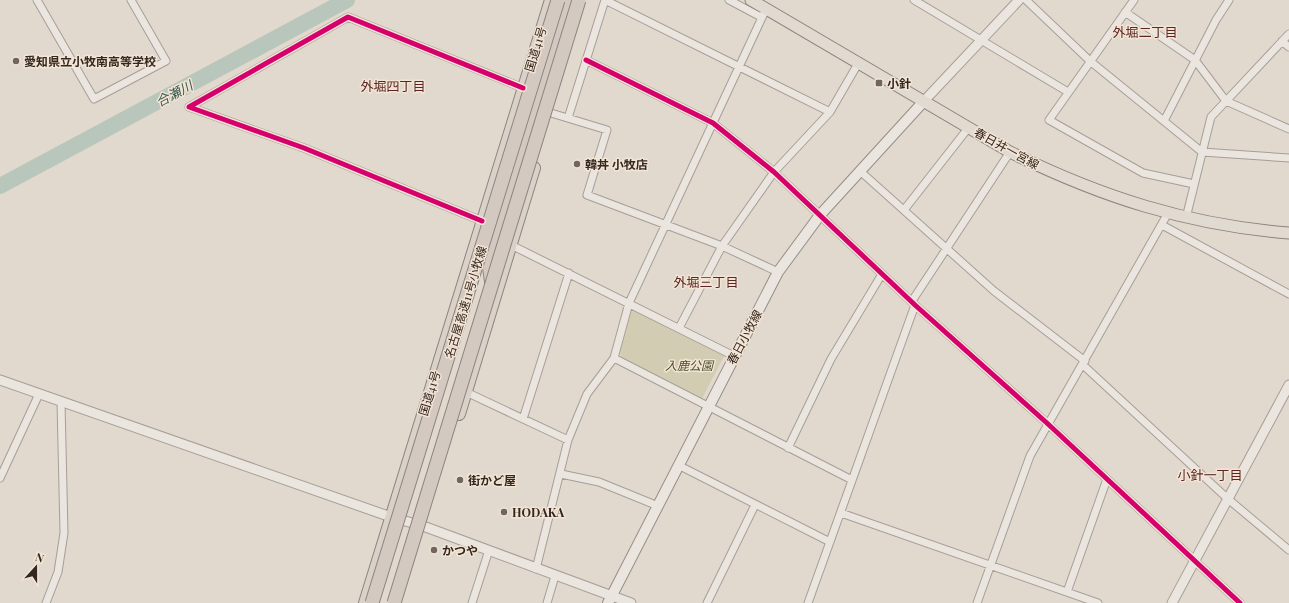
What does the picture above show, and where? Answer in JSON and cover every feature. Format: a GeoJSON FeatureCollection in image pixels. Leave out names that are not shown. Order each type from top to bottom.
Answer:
{"type":"FeatureCollection","features":[{"type":"Feature","properties":{"kind":"highway","name":"国道41号"},"geometry":{"type":"LineString","coordinates":[[364,603],[551,0]]}},
{"type":"Feature","properties":{"kind":"highway","name":"名古屋高速11号小牧線"},"geometry":{"type":"LineString","coordinates":[[372,603],[558,0]]}},
{"type":"Feature","properties":{"kind":"highway"},"geometry":{"type":"LineString","coordinates":[[492,285],[489,264],[570,0]]}},
{"type":"Feature","properties":{"kind":"highway","name":"名古屋高速11号小牧線"},"geometry":{"type":"LineString","coordinates":[[394,603],[580,0]]}},
{"type":"Feature","properties":{"kind":"highway"},"geometry":{"type":"LineString","coordinates":[[399,603],[466,392],[585,0]]}},
{"type":"Feature","properties":{"kind":"main road","name":"春日井一宮線"},"geometry":{"type":"LineString","coordinates":[[751,0],[763,13],[859,62],[1010,152],[1051,172],[1093,190],[1186,218],[1260,231],[1289,233]]}},
{"type":"Feature","properties":{"kind":"main road","name":"春日小牧線"},"geometry":{"type":"LineString","coordinates":[[610,600],[778,272],[820,215],[925,100]]}},
{"type":"Feature","properties":{"kind":"street"},"geometry":{"type":"LineString","coordinates":[[37,0],[94,99],[166,61],[131,0]]}},
{"type":"Feature","properties":{"kind":"street"},"geometry":{"type":"LineString","coordinates":[[568,118],[605,0],[738,68],[830,112]]}},
{"type":"Feature","properties":{"kind":"street"},"geometry":{"type":"LineString","coordinates":[[536,569],[561,474],[568,440],[587,394],[614,358],[629,303],[763,13],[729,0]]}},
{"type":"Feature","properties":{"kind":"street"},"geometry":{"type":"LineString","coordinates":[[914,0],[1068,92]]}},
{"type":"Feature","properties":{"kind":"street"},"geometry":{"type":"LineString","coordinates":[[925,100],[1019,0]]}},
{"type":"Feature","properties":{"kind":"street"},"geometry":{"type":"LineString","coordinates":[[1026,0],[1090,61],[1202,152],[1289,158]]}},
{"type":"Feature","properties":{"kind":"street"},"geometry":{"type":"LineString","coordinates":[[1134,0],[1049,120],[1143,174],[1194,184]]}},
{"type":"Feature","properties":{"kind":"street"},"geometry":{"type":"LineString","coordinates":[[1164,121],[1195,60],[1229,0]]}},
{"type":"Feature","properties":{"kind":"street"},"geometry":{"type":"LineString","coordinates":[[1125,12],[1195,60],[1226,101],[1289,129]]}},
{"type":"Feature","properties":{"kind":"street"},"geometry":{"type":"LineString","coordinates":[[482,221],[304,148],[189,107],[348,17],[523,88]]}},
{"type":"Feature","properties":{"kind":"street"},"geometry":{"type":"LineString","coordinates":[[1186,218],[1210,117],[1289,34]]}},
{"type":"Feature","properties":{"kind":"street"},"geometry":{"type":"LineString","coordinates":[[1282,41],[1289,47]]}},
{"type":"Feature","properties":{"kind":"street"},"geometry":{"type":"LineString","coordinates":[[586,60],[713,123],[774,172],[913,303],[1048,424],[1240,603]]}},
{"type":"Feature","properties":{"kind":"street"},"geometry":{"type":"LineString","coordinates":[[679,328],[722,246],[774,172],[830,112],[859,62]]}},
{"type":"Feature","properties":{"kind":"street"},"geometry":{"type":"LineString","coordinates":[[551,113],[607,130],[587,195],[722,246],[778,272]]}},
{"type":"Feature","properties":{"kind":"street"},"geometry":{"type":"LineString","coordinates":[[904,210],[969,127]]}},
{"type":"Feature","properties":{"kind":"street"},"geometry":{"type":"LineString","coordinates":[[808,603],[841,513],[913,303],[1010,152]]}},
{"type":"Feature","properties":{"kind":"street"},"geometry":{"type":"LineString","coordinates":[[860,171],[994,292],[1084,363],[1228,499],[1289,550]]}},
{"type":"Feature","properties":{"kind":"street"},"geometry":{"type":"LineString","coordinates":[[977,603],[1030,456],[1168,213]]}},
{"type":"Feature","properties":{"kind":"street"},"geometry":{"type":"LineString","coordinates":[[1162,225],[1289,294]]}},
{"type":"Feature","properties":{"kind":"street"},"geometry":{"type":"LineString","coordinates":[[511,245],[734,356]]}},
{"type":"Feature","properties":{"kind":"street"},"geometry":{"type":"LineString","coordinates":[[523,419],[569,273]]}},
{"type":"Feature","properties":{"kind":"street"},"geometry":{"type":"LineString","coordinates":[[788,448],[831,359],[882,274]]}},
{"type":"Feature","properties":{"kind":"street"},"geometry":{"type":"LineString","coordinates":[[614,358],[852,480]]}},
{"type":"Feature","properties":{"kind":"street"},"geometry":{"type":"LineString","coordinates":[[0,380],[391,517],[423,526],[555,576],[610,600],[631,603]]}},
{"type":"Feature","properties":{"kind":"street"},"geometry":{"type":"LineString","coordinates":[[1172,603],[1289,385]]}},
{"type":"Feature","properties":{"kind":"street"},"geometry":{"type":"LineString","coordinates":[[466,392],[568,440]]}},
{"type":"Feature","properties":{"kind":"street"},"geometry":{"type":"LineString","coordinates":[[0,478],[39,394]]}},
{"type":"Feature","properties":{"kind":"street"},"geometry":{"type":"LineString","coordinates":[[46,603],[58,572],[64,533],[61,402]]}},
{"type":"Feature","properties":{"kind":"street"},"geometry":{"type":"LineString","coordinates":[[678,465],[830,542]]}},
{"type":"Feature","properties":{"kind":"street"},"geometry":{"type":"LineString","coordinates":[[561,474],[599,482],[658,506]]}},
{"type":"Feature","properties":{"kind":"street"},"geometry":{"type":"LineString","coordinates":[[1067,592],[1107,479]]}},
{"type":"Feature","properties":{"kind":"street"},"geometry":{"type":"LineString","coordinates":[[707,603],[755,505]]}},
{"type":"Feature","properties":{"kind":"street"},"geometry":{"type":"LineString","coordinates":[[841,513],[1098,603]]}},
{"type":"Feature","properties":{"kind":"street"},"geometry":{"type":"LineString","coordinates":[[472,603],[489,550]]}},
{"type":"Feature","properties":{"kind":"street"},"geometry":{"type":"LineString","coordinates":[[547,603],[555,576]]}},
{"type":"Feature","properties":{"kind":"green space","name":"入鹿公園"},"geometry":{"type":"Polygon","coordinates":[[[634,311],[724,356],[702,399],[622,358],[620,354],[631,312],[634,311]]]}},
{"type":"Feature","properties":{"kind":"waterway","name":"合瀬川"},"geometry":{"type":"LineString","coordinates":[[0,186],[347,0]]}},
{"type":"Feature","properties":{"kind":"cycle path"},"geometry":{"type":"LineString","coordinates":[[482,221],[304,148],[189,107],[348,17],[523,88]]}},
{"type":"Feature","properties":{"kind":"cycle path"},"geometry":{"type":"LineString","coordinates":[[586,60],[713,123],[774,172],[915,305],[1048,424],[1240,603]]}},
{"type":"Feature","properties":{"kind":"place","name":"愛知県立小牧南高等学校"},"geometry":{"type":"Point","coordinates":[16,61]}},
{"type":"Feature","properties":{"kind":"place","name":"小針"},"geometry":{"type":"Point","coordinates":[879,83]}},
{"type":"Feature","properties":{"kind":"place","name":"韓丼 小牧店"},"geometry":{"type":"Point","coordinates":[577,164]}},
{"type":"Feature","properties":{"kind":"place","name":"街かど屋"},"geometry":{"type":"Point","coordinates":[460,480]}},
{"type":"Feature","properties":{"kind":"place","name":"HODAKA"},"geometry":{"type":"Point","coordinates":[504,512]}},
{"type":"Feature","properties":{"kind":"place","name":"かつや"},"geometry":{"type":"Point","coordinates":[434,550]}},
{"type":"Feature","properties":{"kind":"district","name":"外堀二丁目"},"geometry":{"type":"Point","coordinates":[1145,31]}},
{"type":"Feature","properties":{"kind":"district","name":"外堀四丁目"},"geometry":{"type":"Point","coordinates":[393,85]}},
{"type":"Feature","properties":{"kind":"district","name":"外堀三丁目"},"geometry":{"type":"Point","coordinates":[706,281]}},
{"type":"Feature","properties":{"kind":"district","name":"小針一丁目"},"geometry":{"type":"Point","coordinates":[1210,474]}}]}
